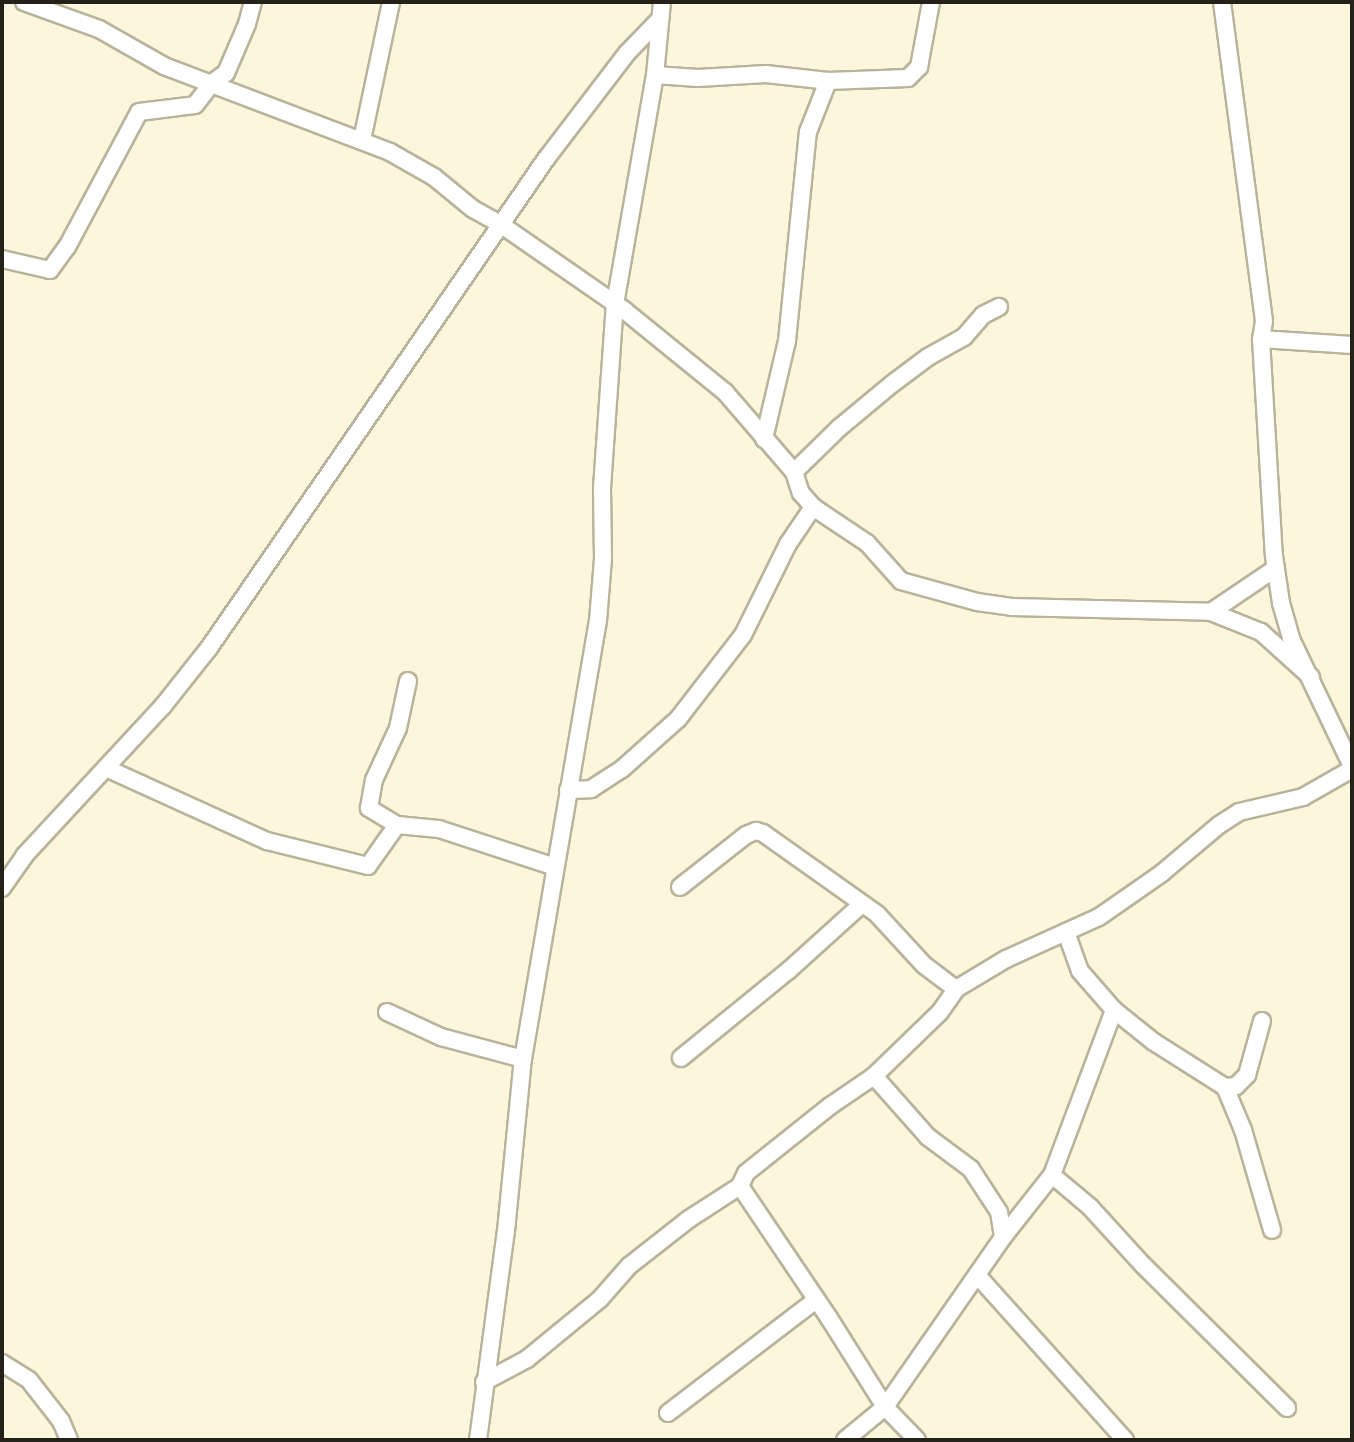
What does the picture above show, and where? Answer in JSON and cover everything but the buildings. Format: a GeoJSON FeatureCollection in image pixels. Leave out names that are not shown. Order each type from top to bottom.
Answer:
{"type":"FeatureCollection","features":[{"type":"Feature","properties":{"kind":"street"},"geometry":{"type":"LineString","coordinates":[[24,2],[99,29],[164,66],[390,152],[434,177],[473,209],[500,224],[615,304],[724,391],[794,472],[801,493],[813,507],[867,543],[889,571],[911,586],[977,603],[1047,611],[1211,612],[1261,632],[1311,677]]}},
{"type":"Feature","properties":{"kind":"street"},"geometry":{"type":"LineString","coordinates":[[2,259],[50,270],[67,247],[139,113],[195,104],[212,83],[226,73],[247,24],[253,2]]}},
{"type":"Feature","properties":{"kind":"street"},"geometry":{"type":"LineString","coordinates":[[362,141],[391,2]]}},
{"type":"Feature","properties":{"kind":"street"},"geometry":{"type":"LineString","coordinates":[[478,1440],[506,1231],[523,1059],[598,621],[603,559],[602,488],[615,304],[655,75],[662,2]]}},
{"type":"Feature","properties":{"kind":"street"},"geometry":{"type":"LineString","coordinates":[[655,75],[698,78],[766,74],[828,81],[908,78],[919,67],[930,2]]}},
{"type":"Feature","properties":{"kind":"street"},"geometry":{"type":"LineString","coordinates":[[484,1381],[527,1359],[600,1299],[629,1266],[689,1219],[740,1186],[746,1173],[830,1105],[874,1076],[940,1012],[956,989],[1006,959],[1099,917],[1135,893],[1239,812],[1303,797],[1352,767],[1290,634],[1281,603],[1276,568],[1261,339],[1264,321],[1222,2]]}},
{"type":"Feature","properties":{"kind":"street"},"geometry":{"type":"LineString","coordinates":[[2,888],[24,856],[106,768],[209,648],[352,445],[546,159],[627,53],[659,20]]}},
{"type":"Feature","properties":{"kind":"street"},"geometry":{"type":"LineString","coordinates":[[764,439],[788,341],[808,132],[828,81]]}},
{"type":"Feature","properties":{"kind":"street"},"geometry":{"type":"LineString","coordinates":[[794,472],[839,428],[892,384],[928,357],[964,337],[983,315],[999,307]]}},
{"type":"Feature","properties":{"kind":"street"},"geometry":{"type":"LineString","coordinates":[[1261,339],[1352,345]]}},
{"type":"Feature","properties":{"kind":"street"},"geometry":{"type":"LineString","coordinates":[[568,790],[591,789],[622,769],[678,719],[743,635],[788,544],[813,507]]}},
{"type":"Feature","properties":{"kind":"street"},"geometry":{"type":"LineString","coordinates":[[1211,612],[1276,568]]}},
{"type":"Feature","properties":{"kind":"street"},"geometry":{"type":"LineString","coordinates":[[408,681],[398,728],[374,779],[369,808],[397,825],[439,829],[555,867]]}},
{"type":"Feature","properties":{"kind":"street"},"geometry":{"type":"LineString","coordinates":[[106,768],[267,841],[368,866],[397,825]]}},
{"type":"Feature","properties":{"kind":"street"},"geometry":{"type":"LineString","coordinates":[[680,887],[746,835],[756,831],[877,914],[924,965],[956,989]]}},
{"type":"Feature","properties":{"kind":"street"},"geometry":{"type":"LineString","coordinates":[[681,1058],[789,970],[861,905]]}},
{"type":"Feature","properties":{"kind":"street"},"geometry":{"type":"LineString","coordinates":[[1066,932],[1080,971],[1114,1010],[1164,1049],[1225,1087],[1243,1130],[1272,1230]]}},
{"type":"Feature","properties":{"kind":"street"},"geometry":{"type":"LineString","coordinates":[[845,1440],[885,1407],[1003,1237],[1052,1175],[1114,1010]]}},
{"type":"Feature","properties":{"kind":"street"},"geometry":{"type":"LineString","coordinates":[[387,1012],[441,1037],[523,1059]]}},
{"type":"Feature","properties":{"kind":"street"},"geometry":{"type":"LineString","coordinates":[[1225,1087],[1236,1086],[1247,1075],[1262,1021]]}},
{"type":"Feature","properties":{"kind":"street"},"geometry":{"type":"LineString","coordinates":[[874,1076],[928,1137],[971,1169],[999,1212],[1003,1237]]}},
{"type":"Feature","properties":{"kind":"street"},"geometry":{"type":"LineString","coordinates":[[1052,1175],[1090,1208],[1230,1354],[1287,1408]]}},
{"type":"Feature","properties":{"kind":"street"},"geometry":{"type":"LineString","coordinates":[[740,1186],[885,1407],[917,1440]]}},
{"type":"Feature","properties":{"kind":"street"},"geometry":{"type":"LineString","coordinates":[[977,1275],[1125,1440]]}},
{"type":"Feature","properties":{"kind":"street"},"geometry":{"type":"LineString","coordinates":[[668,1413],[816,1300]]}},
{"type":"Feature","properties":{"kind":"street"},"geometry":{"type":"LineString","coordinates":[[2,1363],[29,1380],[61,1422],[69,1440]]}}]}
